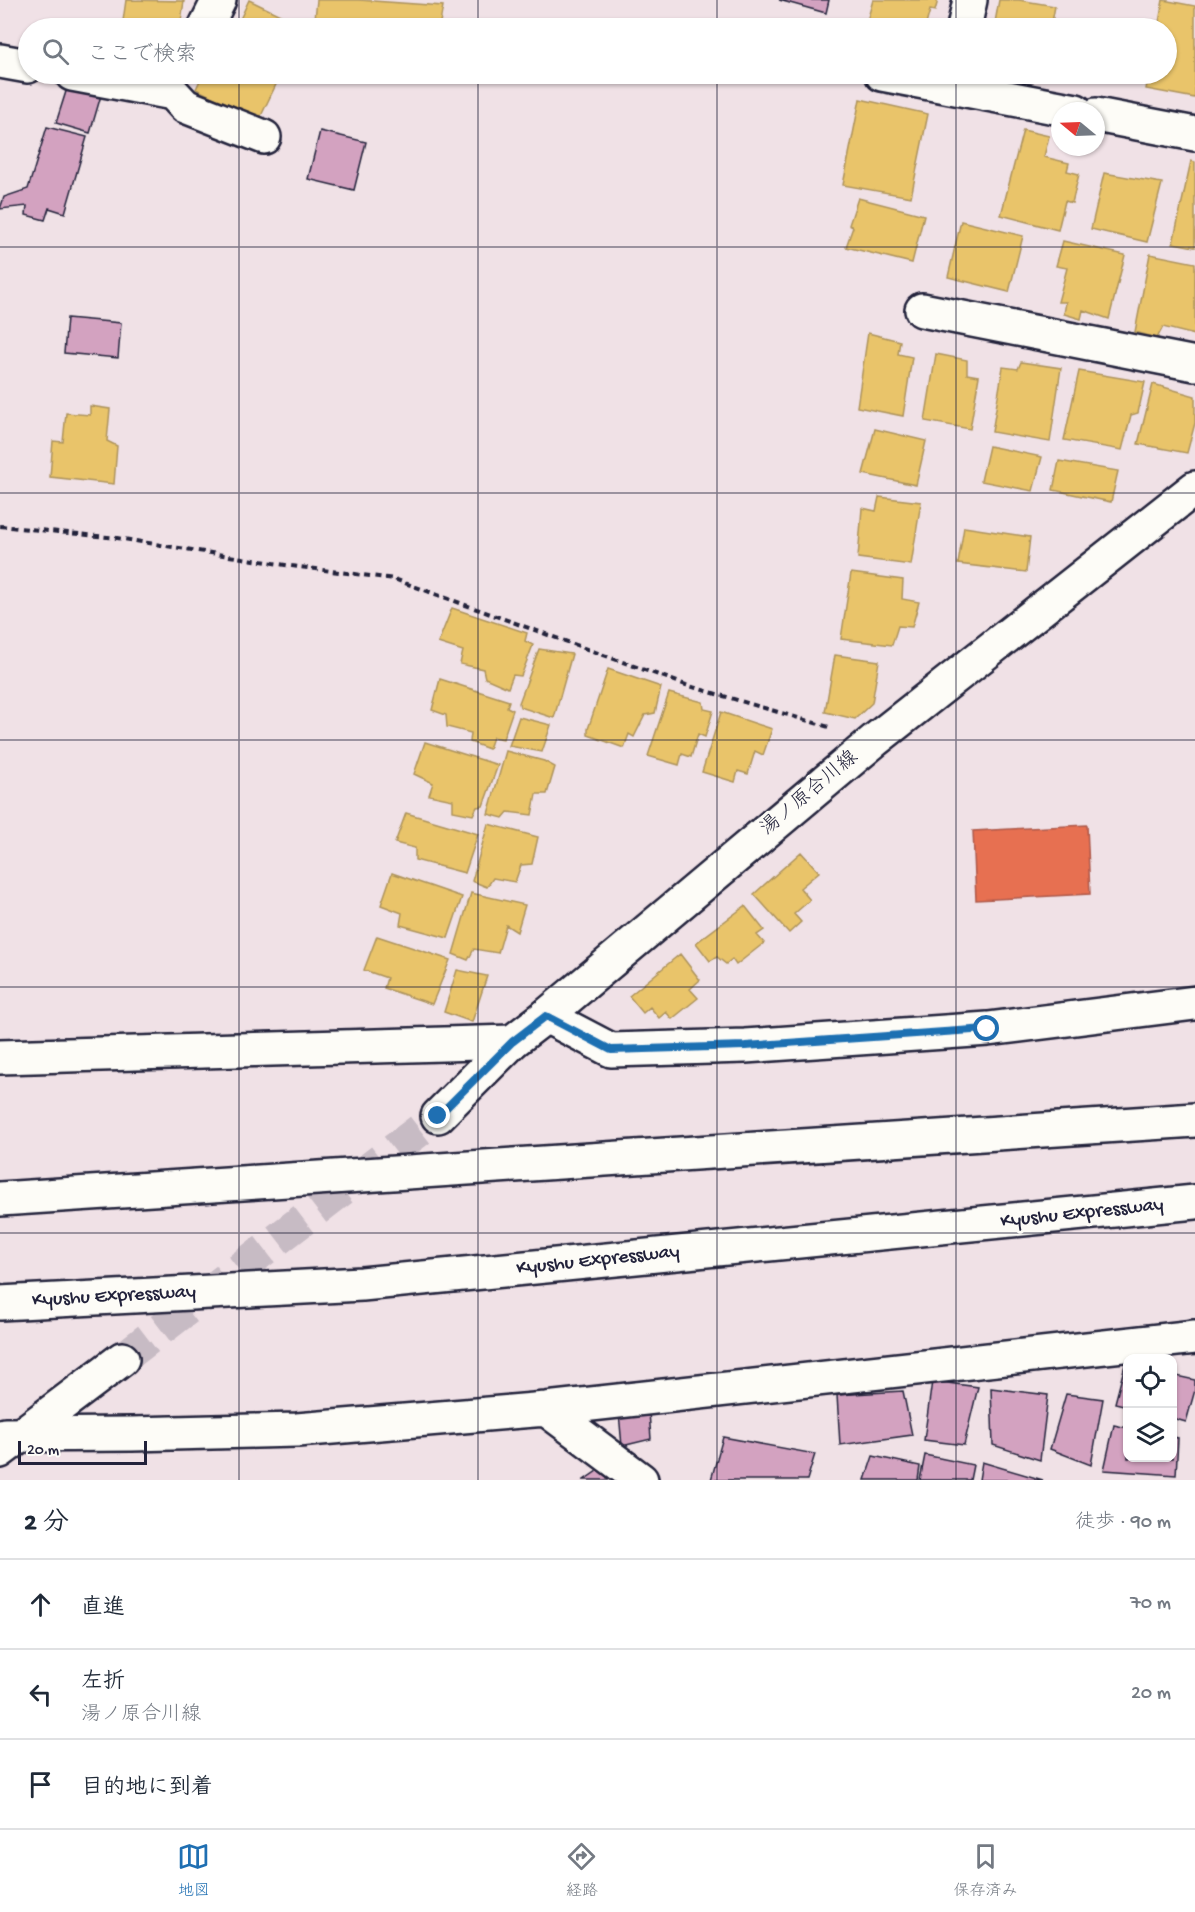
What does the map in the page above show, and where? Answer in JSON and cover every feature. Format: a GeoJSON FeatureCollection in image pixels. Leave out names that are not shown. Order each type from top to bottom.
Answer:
{"type":"FeatureCollection","features":[{"type":"Feature","properties":{"kind":"main road"},"geometry":{"type":"LineString","coordinates":[[210,18],[219,0]]}},
{"type":"Feature","properties":{"kind":"main road"},"geometry":{"type":"LineString","coordinates":[[966,18],[970,0]]}},
{"type":"Feature","properties":{"kind":"main road"},"geometry":{"type":"LineString","coordinates":[[0,61],[18,64]]}},
{"type":"Feature","properties":{"kind":"main road"},"geometry":{"type":"LineString","coordinates":[[178,84],[185,106],[264,137]]}},
{"type":"Feature","properties":{"kind":"main road"},"geometry":{"type":"LineString","coordinates":[[969,84],[1051,105]]}},
{"type":"Feature","properties":{"kind":"main road"},"geometry":{"type":"LineString","coordinates":[[1105,117],[1195,134]]}},
{"type":"Feature","properties":{"kind":"main road"},"geometry":{"type":"LineString","coordinates":[[922,310],[1195,364]]}},
{"type":"Feature","properties":{"kind":"main road","name":"湯ノ原合川線"},"geometry":{"type":"LineString","coordinates":[[438,1116],[512,1042],[875,740],[1195,488]]}},
{"type":"Feature","properties":{"kind":"main road"},"geometry":{"type":"LineString","coordinates":[[546,1016],[611,1050],[745,1046],[987,1029],[1195,1003]]}},
{"type":"Feature","properties":{"kind":"main road"},"geometry":{"type":"LineString","coordinates":[[0,1057],[512,1042]]}},
{"type":"Feature","properties":{"kind":"main road"},"geometry":{"type":"LineString","coordinates":[[0,1199],[1195,1120]]}},
{"type":"Feature","properties":{"kind":"main road","name":"Kyushu Expressway"},"geometry":{"type":"LineString","coordinates":[[0,1303],[362,1284],[1195,1202]]}},
{"type":"Feature","properties":{"kind":"main road"},"geometry":{"type":"LineString","coordinates":[[8,1440],[297,1430],[546,1409],[1195,1337]]}},
{"type":"Feature","properties":{"kind":"main road"},"geometry":{"type":"LineString","coordinates":[[8,1440],[122,1359]]}},
{"type":"Feature","properties":{"kind":"main road"},"geometry":{"type":"LineString","coordinates":[[546,1409],[641,1480]]}},
{"type":"Feature","properties":{"kind":"path"},"geometry":{"type":"LineString","coordinates":[[0,526],[117,538],[292,566],[394,579],[686,685],[875,740]]}},
{"type":"Feature","properties":{"kind":"building: 住宅"},"geometry":{"type":"Polygon","coordinates":[[[126,0],[184,1],[181,18],[123,18],[126,0]]]}},
{"type":"Feature","properties":{"kind":"building: 住宅"},"geometry":{"type":"Polygon","coordinates":[[[249,0],[286,18],[241,18],[249,0]]]}},
{"type":"Feature","properties":{"kind":"building: 住宅"},"geometry":{"type":"Polygon","coordinates":[[[317,0],[359,0],[443,6],[441,18],[315,18],[317,0]]]}},
{"type":"Feature","properties":{"kind":"building: 住宅"},"geometry":{"type":"Polygon","coordinates":[[[873,0],[938,0],[935,11],[930,10],[928,18],[868,18],[873,0]]]}},
{"type":"Feature","properties":{"kind":"building: 住宅"},"geometry":{"type":"Polygon","coordinates":[[[999,0],[1019,0],[1055,6],[1053,18],[996,18],[999,0]]]}},
{"type":"Feature","properties":{"kind":"building: 住宅"},"geometry":{"type":"Polygon","coordinates":[[[1163,0],[1195,6],[1195,98],[1146,89],[1147,84],[1177,84],[1177,18],[1160,18],[1163,0]]]}},
{"type":"Feature","properties":{"kind":"building: 住宅"},"geometry":{"type":"Polygon","coordinates":[[[198,84],[276,84],[259,120],[196,89],[198,84]]]}},
{"type":"Feature","properties":{"kind":"building: 住宅"},"geometry":{"type":"Polygon","coordinates":[[[860,99],[928,114],[911,197],[843,185],[860,99]]]}},
{"type":"Feature","properties":{"kind":"building: 住宅"},"geometry":{"type":"Polygon","coordinates":[[[1023,130],[1049,136],[1044,157],[1069,163],[1067,171],[1079,174],[1072,203],[1065,201],[1058,230],[1001,215],[1023,130]]]}},
{"type":"Feature","properties":{"kind":"building: 住宅"},"geometry":{"type":"Polygon","coordinates":[[[1191,161],[1195,162],[1195,247],[1173,243],[1191,161]]]}},
{"type":"Feature","properties":{"kind":"building: 住宅"},"geometry":{"type":"Polygon","coordinates":[[[1104,173],[1162,183],[1147,242],[1091,229],[1104,173]]]}},
{"type":"Feature","properties":{"kind":"building: 住宅"},"geometry":{"type":"Polygon","coordinates":[[[858,198],[924,215],[912,263],[846,247],[853,227],[849,225],[858,198]]]}},
{"type":"Feature","properties":{"kind":"building: 住宅"},"geometry":{"type":"Polygon","coordinates":[[[961,221],[1023,236],[1009,292],[948,277],[961,221]]]}},
{"type":"Feature","properties":{"kind":"building: 住宅"},"geometry":{"type":"Polygon","coordinates":[[[1063,241],[1125,255],[1109,319],[1083,310],[1081,319],[1064,314],[1066,302],[1058,302],[1067,268],[1056,266],[1063,241]]]}},
{"type":"Feature","properties":{"kind":"building: 住宅"},"geometry":{"type":"Polygon","coordinates":[[[1150,254],[1195,263],[1195,335],[1163,327],[1157,338],[1135,332],[1150,254]]]}},
{"type":"Feature","properties":{"kind":"building: 住宅"},"geometry":{"type":"Polygon","coordinates":[[[868,333],[900,341],[898,354],[912,357],[903,416],[857,407],[868,333]]]}},
{"type":"Feature","properties":{"kind":"building: 住宅"},"geometry":{"type":"Polygon","coordinates":[[[936,354],[967,360],[967,374],[979,376],[970,429],[925,421],[936,354]]]}},
{"type":"Feature","properties":{"kind":"building: 住宅"},"geometry":{"type":"Polygon","coordinates":[[[1021,362],[1061,368],[1050,442],[992,432],[1003,367],[1018,369],[1021,362]]]}},
{"type":"Feature","properties":{"kind":"building: 住宅"},"geometry":{"type":"Polygon","coordinates":[[[1079,371],[1145,382],[1138,413],[1131,415],[1122,450],[1064,440],[1079,371]]]}},
{"type":"Feature","properties":{"kind":"building: 住宅"},"geometry":{"type":"Polygon","coordinates":[[[1153,384],[1195,396],[1195,423],[1187,453],[1138,444],[1153,384]]]}},
{"type":"Feature","properties":{"kind":"building: 住宅"},"geometry":{"type":"Polygon","coordinates":[[[90,406],[110,409],[107,441],[117,446],[114,484],[50,477],[53,441],[63,442],[66,413],[90,415],[90,406]]]}},
{"type":"Feature","properties":{"kind":"building: 住宅"},"geometry":{"type":"Polygon","coordinates":[[[875,429],[926,441],[916,485],[863,474],[875,429]]]}},
{"type":"Feature","properties":{"kind":"building: 住宅"},"geometry":{"type":"Polygon","coordinates":[[[989,446],[1042,457],[1033,491],[981,481],[989,446]]]}},
{"type":"Feature","properties":{"kind":"building: 住宅"},"geometry":{"type":"Polygon","coordinates":[[[1059,461],[1118,471],[1111,502],[1053,490],[1059,461]]]}},
{"type":"Feature","properties":{"kind":"building: 住宅"},"geometry":{"type":"Polygon","coordinates":[[[879,497],[921,502],[911,565],[858,558],[862,508],[876,511],[879,497]]]}},
{"type":"Feature","properties":{"kind":"building: 住宅"},"geometry":{"type":"Polygon","coordinates":[[[964,527],[1030,537],[1026,572],[958,564],[964,527]]]}},
{"type":"Feature","properties":{"kind":"building: 住宅"},"geometry":{"type":"Polygon","coordinates":[[[851,573],[903,580],[902,599],[919,602],[912,627],[898,626],[892,645],[841,639],[851,573]]]}},
{"type":"Feature","properties":{"kind":"building: 住宅"},"geometry":{"type":"Polygon","coordinates":[[[452,608],[527,633],[525,641],[533,645],[521,676],[513,675],[508,688],[485,678],[483,669],[460,664],[463,651],[438,643],[452,608]]]}},
{"type":"Feature","properties":{"kind":"building: 住宅"},"geometry":{"type":"Polygon","coordinates":[[[539,649],[572,654],[554,718],[520,707],[519,703],[539,649]]]}},
{"type":"Feature","properties":{"kind":"building: 住宅"},"geometry":{"type":"Polygon","coordinates":[[[835,655],[879,661],[872,703],[855,719],[825,712],[835,655]]]}},
{"type":"Feature","properties":{"kind":"building: 住宅"},"geometry":{"type":"Polygon","coordinates":[[[608,669],[661,687],[655,713],[645,715],[634,737],[629,734],[624,748],[588,735],[608,669]]]}},
{"type":"Feature","properties":{"kind":"building: 住宅"},"geometry":{"type":"Polygon","coordinates":[[[440,679],[509,701],[507,707],[513,710],[503,739],[493,737],[489,749],[470,742],[471,733],[447,727],[446,715],[432,710],[440,679]]]}},
{"type":"Feature","properties":{"kind":"building: 住宅"},"geometry":{"type":"Polygon","coordinates":[[[669,693],[703,702],[704,709],[713,711],[705,737],[698,734],[691,757],[682,754],[679,765],[648,756],[669,693]]]}},
{"type":"Feature","properties":{"kind":"building: 住宅"},"geometry":{"type":"Polygon","coordinates":[[[721,712],[772,729],[763,755],[755,751],[748,774],[738,771],[735,782],[702,772],[721,712]]]}},
{"type":"Feature","properties":{"kind":"building: 住宅"},"geometry":{"type":"Polygon","coordinates":[[[519,717],[551,725],[542,752],[509,746],[519,717]]]}},
{"type":"Feature","properties":{"kind":"building: 住宅"},"geometry":{"type":"Polygon","coordinates":[[[425,742],[498,765],[483,806],[477,807],[473,815],[453,811],[453,800],[429,795],[433,783],[414,774],[425,742]]]}},
{"type":"Feature","properties":{"kind":"building: 住宅"},"geometry":{"type":"Polygon","coordinates":[[[506,751],[544,761],[555,767],[547,794],[536,794],[532,815],[508,812],[503,818],[488,814],[506,751]]]}},
{"type":"Feature","properties":{"kind":"building: 住宅"},"geometry":{"type":"Polygon","coordinates":[[[406,813],[478,834],[465,873],[415,860],[415,848],[395,843],[406,813]]]}},
{"type":"Feature","properties":{"kind":"building: 住宅"},"geometry":{"type":"Polygon","coordinates":[[[488,824],[538,837],[532,864],[521,865],[515,882],[493,878],[487,887],[472,881],[488,824]]]}},
{"type":"Feature","properties":{"kind":"building: 住宅"},"geometry":{"type":"Polygon","coordinates":[[[801,852],[819,872],[800,888],[810,900],[794,914],[801,922],[789,933],[754,894],[801,852]]]}},
{"type":"Feature","properties":{"kind":"building: 住宅"},"geometry":{"type":"Polygon","coordinates":[[[392,873],[462,897],[448,938],[400,925],[402,913],[381,905],[392,873]]]}},
{"type":"Feature","properties":{"kind":"building: 住宅"},"geometry":{"type":"Polygon","coordinates":[[[471,893],[525,905],[517,932],[506,925],[498,953],[474,949],[468,960],[453,954],[471,893]]]}},
{"type":"Feature","properties":{"kind":"building: 住宅"},"geometry":{"type":"Polygon","coordinates":[[[745,906],[764,930],[757,935],[764,943],[736,965],[732,959],[726,964],[717,957],[710,961],[696,943],[745,906]]]}},
{"type":"Feature","properties":{"kind":"building: 住宅"},"geometry":{"type":"Polygon","coordinates":[[[377,936],[450,960],[432,1004],[384,988],[387,978],[364,970],[377,936]]]}},
{"type":"Feature","properties":{"kind":"building: 住宅"},"geometry":{"type":"Polygon","coordinates":[[[680,954],[700,980],[690,989],[698,998],[672,1019],[666,1012],[659,1018],[650,1007],[643,1013],[629,996],[680,954]]]}},
{"type":"Feature","properties":{"kind":"building: 住宅"},"geometry":{"type":"Polygon","coordinates":[[[457,970],[487,976],[472,1022],[444,1012],[457,970]]]}},
{"type":"Feature","properties":{"kind":"building: 商業"},"geometry":{"type":"Polygon","coordinates":[[[1087,825],[1090,894],[976,900],[973,831],[1087,825]]]}},
{"type":"Feature","properties":{"kind":"building: その他"},"geometry":{"type":"Polygon","coordinates":[[[779,0],[829,0],[826,13],[779,0]]]}},
{"type":"Feature","properties":{"kind":"building: その他"},"geometry":{"type":"Polygon","coordinates":[[[68,84],[102,92],[90,133],[56,123],[68,84]]]}},
{"type":"Feature","properties":{"kind":"building: その他"},"geometry":{"type":"Polygon","coordinates":[[[47,127],[87,137],[65,213],[49,208],[45,220],[26,215],[27,206],[0,209],[4,197],[28,189],[47,127]]]}},
{"type":"Feature","properties":{"kind":"building: その他"},"geometry":{"type":"Polygon","coordinates":[[[320,131],[366,142],[354,190],[308,179],[320,131]]]}},
{"type":"Feature","properties":{"kind":"building: その他"},"geometry":{"type":"Polygon","coordinates":[[[67,318],[121,323],[118,358],[64,353],[67,318]]]}},
{"type":"Feature","properties":{"kind":"building: その他"},"geometry":{"type":"Polygon","coordinates":[[[1123,1373],[1123,1405],[1115,1403],[1123,1373]]]}},
{"type":"Feature","properties":{"kind":"building: その他"},"geometry":{"type":"Polygon","coordinates":[[[1177,1376],[1195,1380],[1195,1390],[1186,1422],[1177,1419],[1177,1376]]]}},
{"type":"Feature","properties":{"kind":"building: その他"},"geometry":{"type":"Polygon","coordinates":[[[932,1381],[978,1387],[964,1445],[924,1440],[932,1381]]]}},
{"type":"Feature","properties":{"kind":"building: その他"},"geometry":{"type":"Polygon","coordinates":[[[991,1388],[1048,1395],[1040,1460],[993,1445],[991,1388]]]}},
{"type":"Feature","properties":{"kind":"building: その他"},"geometry":{"type":"Polygon","coordinates":[[[903,1391],[912,1435],[840,1445],[837,1395],[903,1391]]]}},
{"type":"Feature","properties":{"kind":"building: その他"},"geometry":{"type":"Polygon","coordinates":[[[1066,1394],[1103,1399],[1091,1465],[1050,1449],[1066,1394]]]}},
{"type":"Feature","properties":{"kind":"building: その他"},"geometry":{"type":"Polygon","coordinates":[[[648,1398],[651,1439],[622,1446],[619,1413],[648,1398]]]}},
{"type":"Feature","properties":{"kind":"building: その他"},"geometry":{"type":"Polygon","coordinates":[[[1114,1425],[1123,1427],[1123,1462],[1177,1462],[1176,1475],[1104,1470],[1114,1425]]]}},
{"type":"Feature","properties":{"kind":"building: その他"},"geometry":{"type":"Polygon","coordinates":[[[723,1437],[815,1454],[807,1480],[711,1480],[723,1437]]]}},
{"type":"Feature","properties":{"kind":"building: その他"},"geometry":{"type":"Polygon","coordinates":[[[925,1455],[973,1465],[970,1480],[920,1480],[925,1455]]]}},
{"type":"Feature","properties":{"kind":"building: その他"},"geometry":{"type":"Polygon","coordinates":[[[873,1456],[920,1466],[918,1480],[865,1480],[873,1456]]]}},
{"type":"Feature","properties":{"kind":"building: その他"},"geometry":{"type":"Polygon","coordinates":[[[982,1462],[1043,1480],[979,1480],[982,1462]]]}},
{"type":"Feature","properties":{"kind":"building: その他"},"geometry":{"type":"Polygon","coordinates":[[[603,1467],[608,1480],[584,1480],[603,1467]]]}},
{"type":"Feature","properties":{"kind":"tunnel"},"geometry":{"type":"LineString","coordinates":[[122,1359],[438,1116]]}},
{"type":"Feature","properties":{"kind":"route"},"geometry":{"type":"LineString","coordinates":[[438,1116],[512,1042],[546,1016],[611,1050],[745,1046],[987,1029]]}}]}
